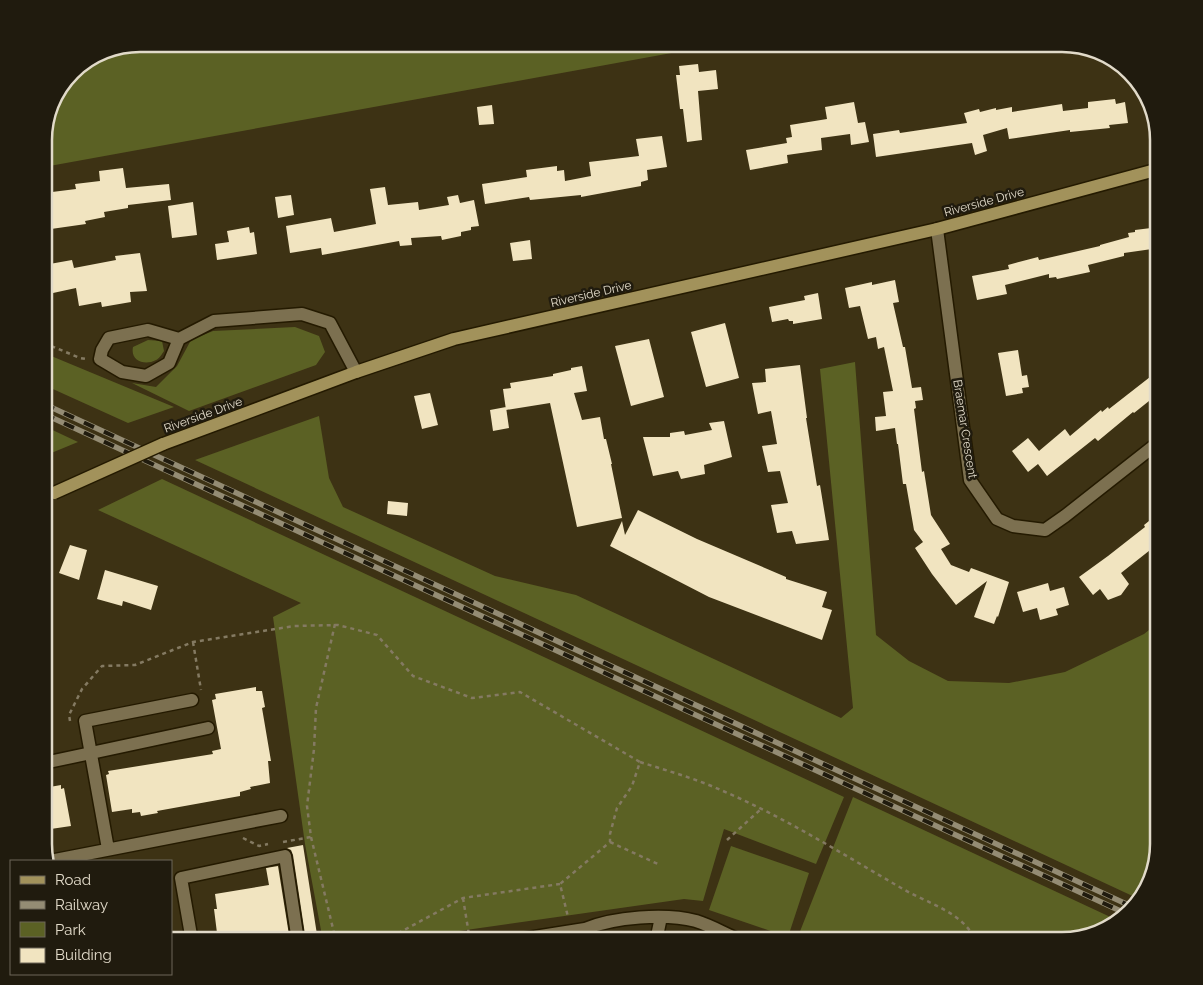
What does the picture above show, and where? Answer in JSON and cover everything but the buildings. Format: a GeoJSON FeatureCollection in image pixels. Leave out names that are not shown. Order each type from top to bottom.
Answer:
{"type":"FeatureCollection","features":[{"type":"Feature","properties":{"kind":"main road","name":"Riverside Drive"},"geometry":{"type":"LineString","coordinates":[[53,492],[163,444],[356,372],[454,339],[937,229],[1150,171]]}},
{"type":"Feature","properties":{"kind":"street","name":"Braemar Crescent"},"geometry":{"type":"LineString","coordinates":[[937,229],[970,480],[997,519],[1013,526],[1045,530],[1150,449]]}},
{"type":"Feature","properties":{"kind":"street"},"geometry":{"type":"LineString","coordinates":[[179,339],[148,330],[109,338],[102,350],[100,359],[122,372],[146,376],[169,363],[179,339],[214,321],[302,314],[330,323],[356,372]]}},
{"type":"Feature","properties":{"kind":"street"},"geometry":{"type":"LineString","coordinates":[[108,849],[85,721],[192,700]]}},
{"type":"Feature","properties":{"kind":"street"},"geometry":{"type":"LineString","coordinates":[[53,761],[208,728]]}},
{"type":"Feature","properties":{"kind":"street"},"geometry":{"type":"LineString","coordinates":[[55,860],[281,816]]}},
{"type":"Feature","properties":{"kind":"street"},"geometry":{"type":"LineString","coordinates":[[190,932],[181,878],[284,856],[297,932]]}},
{"type":"Feature","properties":{"kind":"street"},"geometry":{"type":"LineString","coordinates":[[589,932],[600,923],[661,917],[696,921],[721,932]]}},
{"type":"Feature","properties":{"kind":"street"},"geometry":{"type":"LineString","coordinates":[[658,932],[661,917]]}},
{"type":"Feature","properties":{"kind":"street"},"geometry":{"type":"LineString","coordinates":[[566,932],[575,932]]}},
{"type":"Feature","properties":{"kind":"path"},"geometry":{"type":"LineString","coordinates":[[53,347],[80,358],[100,359]]}},
{"type":"Feature","properties":{"kind":"path"},"geometry":{"type":"LineString","coordinates":[[334,932],[311,837],[307,806],[314,749],[316,708],[335,624]]}},
{"type":"Feature","properties":{"kind":"path"},"geometry":{"type":"LineString","coordinates":[[72,728],[69,714],[82,689],[102,666],[135,665],[193,642],[294,626],[335,624],[377,635],[414,676],[472,698],[520,692],[640,762],[722,790],[800,828],[906,891],[944,909],[966,925],[970,932]]}},
{"type":"Feature","properties":{"kind":"path"},"geometry":{"type":"LineString","coordinates":[[193,642],[201,690]]}},
{"type":"Feature","properties":{"kind":"path"},"geometry":{"type":"LineString","coordinates":[[401,932],[463,898],[560,884],[610,842],[610,834],[617,808],[632,786],[640,762]]}},
{"type":"Feature","properties":{"kind":"path"},"geometry":{"type":"LineString","coordinates":[[727,840],[761,809]]}},
{"type":"Feature","properties":{"kind":"path"},"geometry":{"type":"LineString","coordinates":[[221,828],[259,846],[311,837]]}},
{"type":"Feature","properties":{"kind":"path"},"geometry":{"type":"LineString","coordinates":[[610,842],[660,865]]}},
{"type":"Feature","properties":{"kind":"path"},"geometry":{"type":"LineString","coordinates":[[560,884],[572,931]]}},
{"type":"Feature","properties":{"kind":"path"},"geometry":{"type":"LineString","coordinates":[[463,898],[469,932]]}},
{"type":"Feature","properties":{"kind":"green space"},"geometry":{"type":"Polygon","coordinates":[[[677,52],[53,165],[53,129],[55,118],[64,96],[82,74],[96,64],[118,55],[129,53],[677,52]]]}},
{"type":"Feature","properties":{"kind":"green space"},"geometry":{"type":"Polygon","coordinates":[[[295,327],[319,336],[325,352],[316,365],[189,411],[132,383],[156,387],[177,366],[191,340],[213,331],[295,327]]]}},
{"type":"Feature","properties":{"kind":"green space"},"geometry":{"type":"Polygon","coordinates":[[[148,340],[162,341],[164,351],[158,359],[152,362],[139,361],[134,356],[133,347],[148,340]]]}},
{"type":"Feature","properties":{"kind":"green space"},"geometry":{"type":"Polygon","coordinates":[[[53,357],[174,407],[128,423],[53,389],[53,357]]]}},
{"type":"Feature","properties":{"kind":"green space"},"geometry":{"type":"Polygon","coordinates":[[[855,362],[876,635],[909,661],[948,681],[1009,683],[1065,672],[1144,634],[1150,629],[1150,850],[1148,867],[1139,889],[1134,896],[195,460],[319,416],[329,478],[343,507],[495,576],[576,595],[841,718],[853,708],[820,369],[855,362]]]}},
{"type":"Feature","properties":{"kind":"green space"},"geometry":{"type":"Polygon","coordinates":[[[53,430],[78,442],[53,452],[53,430]]]}},
{"type":"Feature","properties":{"kind":"green space"},"geometry":{"type":"Polygon","coordinates":[[[162,479],[844,797],[816,864],[724,829],[703,901],[684,899],[452,932],[321,932],[305,844],[273,617],[301,603],[98,510],[162,479]]]}},
{"type":"Feature","properties":{"kind":"green space"},"geometry":{"type":"Polygon","coordinates":[[[853,797],[1112,918],[1096,926],[1074,932],[800,932],[853,797]]]}},
{"type":"Feature","properties":{"kind":"green space"},"geometry":{"type":"Polygon","coordinates":[[[731,846],[809,873],[790,932],[773,932],[709,910],[731,846]]]}},
{"type":"Feature","properties":{"kind":"railway"},"geometry":{"type":"LineString","coordinates":[[53,408],[1127,905]]}},
{"type":"Feature","properties":{"kind":"railway"},"geometry":{"type":"LineString","coordinates":[[53,418],[1120,911]]}}]}
